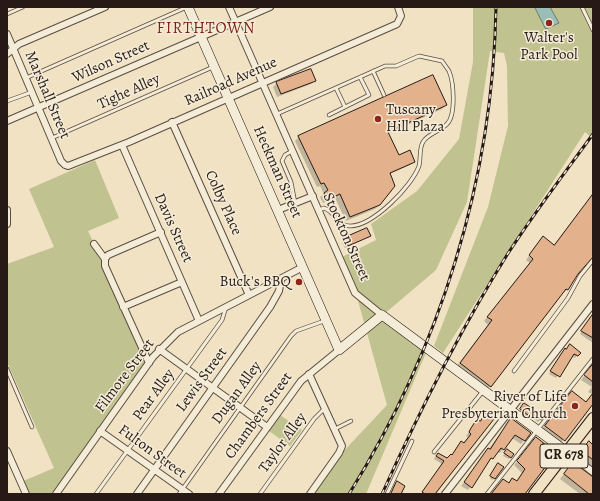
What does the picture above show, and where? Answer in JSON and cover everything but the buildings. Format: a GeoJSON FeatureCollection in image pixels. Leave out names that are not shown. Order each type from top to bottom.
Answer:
{"type":"FeatureCollection","features":[{"type":"Feature","properties":{"kind":"main road","name":"CR 678"},"geometry":{"type":"LineString","coordinates":[[534,494],[593,418]]}},
{"type":"Feature","properties":{"kind":"street"},"geometry":{"type":"LineString","coordinates":[[7,54],[19,44],[105,7]]}},
{"type":"Feature","properties":{"kind":"street","name":"Heckman Street"},"geometry":{"type":"LineString","coordinates":[[187,7],[339,350]]}},
{"type":"Feature","properties":{"kind":"street","name":"Stockton Street"},"geometry":{"type":"LineString","coordinates":[[229,7],[355,293],[382,315],[593,472]]}},
{"type":"Feature","properties":{"kind":"street","name":"Wilson Street"},"geometry":{"type":"LineString","coordinates":[[7,121],[270,7]]}},
{"type":"Feature","properties":{"kind":"street","name":"Railroad Avenue"},"geometry":{"type":"LineString","coordinates":[[64,165],[71,165],[122,145],[262,82],[397,24],[401,18],[398,7]]}},
{"type":"Feature","properties":{"kind":"street","name":"Marshall Street"},"geometry":{"type":"LineString","coordinates":[[7,34],[64,165]]}},
{"type":"Feature","properties":{"kind":"street","name":"Colby Place"},"geometry":{"type":"LineString","coordinates":[[172,122],[249,295]]}},
{"type":"Feature","properties":{"kind":"street","name":"Davis Street"},"geometry":{"type":"LineString","coordinates":[[122,145],[199,322]]}},
{"type":"Feature","properties":{"kind":"street"},"geometry":{"type":"LineString","coordinates":[[278,210],[313,196]]}},
{"type":"Feature","properties":{"kind":"street"},"geometry":{"type":"LineString","coordinates":[[7,210],[7,224]]}},
{"type":"Feature","properties":{"kind":"street"},"geometry":{"type":"LineString","coordinates":[[105,259],[108,256],[161,232]]}},
{"type":"Feature","properties":{"kind":"street"},"geometry":{"type":"LineString","coordinates":[[94,244],[105,259],[106,266],[123,307],[149,363]]}},
{"type":"Feature","properties":{"kind":"street","name":"Filmore Street"},"geometry":{"type":"LineString","coordinates":[[56,494],[159,349],[174,336],[303,267]]}},
{"type":"Feature","properties":{"kind":"street","name":"Lewis Street"},"geometry":{"type":"LineString","coordinates":[[137,494],[273,302],[279,291],[281,279]]}},
{"type":"Feature","properties":{"kind":"street"},"geometry":{"type":"LineString","coordinates":[[123,307],[182,282]]}},
{"type":"Feature","properties":{"kind":"street"},"geometry":{"type":"LineString","coordinates":[[445,494],[593,304]]}},
{"type":"Feature","properties":{"kind":"street","name":"Chambers Street"},"geometry":{"type":"LineString","coordinates":[[219,494],[296,387],[309,374],[382,315]]}},
{"type":"Feature","properties":{"kind":"street"},"geometry":{"type":"LineString","coordinates":[[159,349],[267,427]]}},
{"type":"Feature","properties":{"kind":"street"},"geometry":{"type":"LineString","coordinates":[[309,374],[341,442],[341,450],[310,494]]}},
{"type":"Feature","properties":{"kind":"street","name":"Fulton Street"},"geometry":{"type":"LineString","coordinates":[[100,430],[181,492],[189,494]]}},
{"type":"Feature","properties":{"kind":"street"},"geometry":{"type":"LineString","coordinates":[[7,451],[26,494]]}},
{"type":"Feature","properties":{"kind":"lane"},"geometry":{"type":"LineString","coordinates":[[7,14],[23,7]]}},
{"type":"Feature","properties":{"kind":"lane"},"geometry":{"type":"LineString","coordinates":[[26,78],[187,7]]}},
{"type":"Feature","properties":{"kind":"lane"},"geometry":{"type":"LineString","coordinates":[[582,7],[593,30]]}},
{"type":"Feature","properties":{"kind":"lane"},"geometry":{"type":"LineString","coordinates":[[277,114],[385,66],[396,66],[419,56],[442,61],[448,71],[451,78],[454,107],[452,116],[448,123],[426,138],[422,143],[419,165],[414,177],[389,206],[353,226],[339,223],[328,209],[324,208],[319,210]]}},
{"type":"Feature","properties":{"kind":"lane","name":"Tighe Alley"},"geometry":{"type":"LineString","coordinates":[[52,138],[214,67]]}},
{"type":"Feature","properties":{"kind":"lane"},"geometry":{"type":"LineString","coordinates":[[373,71],[384,95]]}},
{"type":"Feature","properties":{"kind":"lane"},"geometry":{"type":"LineString","coordinates":[[329,115],[369,95],[360,77]]}},
{"type":"Feature","properties":{"kind":"lane"},"geometry":{"type":"LineString","coordinates":[[336,88],[345,107]]}},
{"type":"Feature","properties":{"kind":"lane"},"geometry":{"type":"LineString","coordinates":[[7,101],[32,92]]}},
{"type":"Feature","properties":{"kind":"lane"},"geometry":{"type":"LineString","coordinates":[[293,150],[285,155],[282,160],[291,182],[295,203]]}},
{"type":"Feature","properties":{"kind":"lane"},"geometry":{"type":"LineString","coordinates":[[514,371],[568,298],[577,281],[593,260]]}},
{"type":"Feature","properties":{"kind":"lane","name":"Pear Alley"},"geometry":{"type":"LineString","coordinates":[[96,494],[222,320],[226,307]]}},
{"type":"Feature","properties":{"kind":"lane","name":"Dugan Alley"},"geometry":{"type":"LineString","coordinates":[[181,492],[293,334],[326,320]]}},
{"type":"Feature","properties":{"kind":"lane"},"geometry":{"type":"LineString","coordinates":[[487,494],[593,359]]}},
{"type":"Feature","properties":{"kind":"lane"},"geometry":{"type":"LineString","coordinates":[[7,369],[32,427]]}},
{"type":"Feature","properties":{"kind":"lane"},"geometry":{"type":"LineString","coordinates":[[434,452],[484,390]]}},
{"type":"Feature","properties":{"kind":"lane","name":"Taylor Alley"},"geometry":{"type":"LineString","coordinates":[[260,494],[319,412],[326,408]]}},
{"type":"Feature","properties":{"kind":"lane"},"geometry":{"type":"LineString","coordinates":[[335,429],[351,422]]}},
{"type":"Feature","properties":{"kind":"lane"},"geometry":{"type":"LineString","coordinates":[[387,494],[412,441]]}},
{"type":"Feature","properties":{"kind":"green space"},"geometry":{"type":"Polygon","coordinates":[[[473,7],[593,7],[593,139],[585,132],[443,353],[434,346],[488,207],[508,126],[507,66],[504,53],[490,51],[467,202],[436,270],[383,315],[428,348],[366,494],[312,494],[339,456],[387,405],[357,297],[342,257],[376,240],[371,224],[417,191],[459,139],[473,62],[473,7]]]}},
{"type":"Feature","properties":{"kind":"green space"},"geometry":{"type":"Polygon","coordinates":[[[95,160],[119,218],[88,231],[149,361],[55,494],[27,494],[21,482],[54,468],[7,362],[7,264],[54,247],[29,189],[95,160]]]}},
{"type":"Feature","properties":{"kind":"green space"},"geometry":{"type":"Polygon","coordinates":[[[280,415],[302,430],[290,446],[269,431],[280,415]]]}},
{"type":"Feature","properties":{"kind":"water"},"geometry":{"type":"Polygon","coordinates":[[[535,7],[550,7],[559,23],[546,29],[535,7]]]}},
{"type":"Feature","properties":{"kind":"railway"},"geometry":{"type":"LineString","coordinates":[[349,494],[381,438],[410,381],[435,321],[456,261],[472,199],[485,136],[493,72],[496,7]]}},
{"type":"Feature","properties":{"kind":"railway"},"geometry":{"type":"LineString","coordinates":[[382,494],[410,433],[472,313],[507,255],[593,134]]}},
{"type":"Feature","properties":{"kind":"place","name":"Walter's Park Pool"},"geometry":{"type":"Point","coordinates":[549,23]}},
{"type":"Feature","properties":{"kind":"place","name":"Tuscany Hill Plaza"},"geometry":{"type":"Point","coordinates":[378,119]}},
{"type":"Feature","properties":{"kind":"place","name":"Buck's BBQ"},"geometry":{"type":"Point","coordinates":[299,282]}},
{"type":"Feature","properties":{"kind":"place","name":"River of Life Presbyterian Church"},"geometry":{"type":"Point","coordinates":[575,406]}},
{"type":"Feature","properties":{"kind":"district","name":"FIRTHTOWN"},"geometry":{"type":"Point","coordinates":[206,29]}}]}
